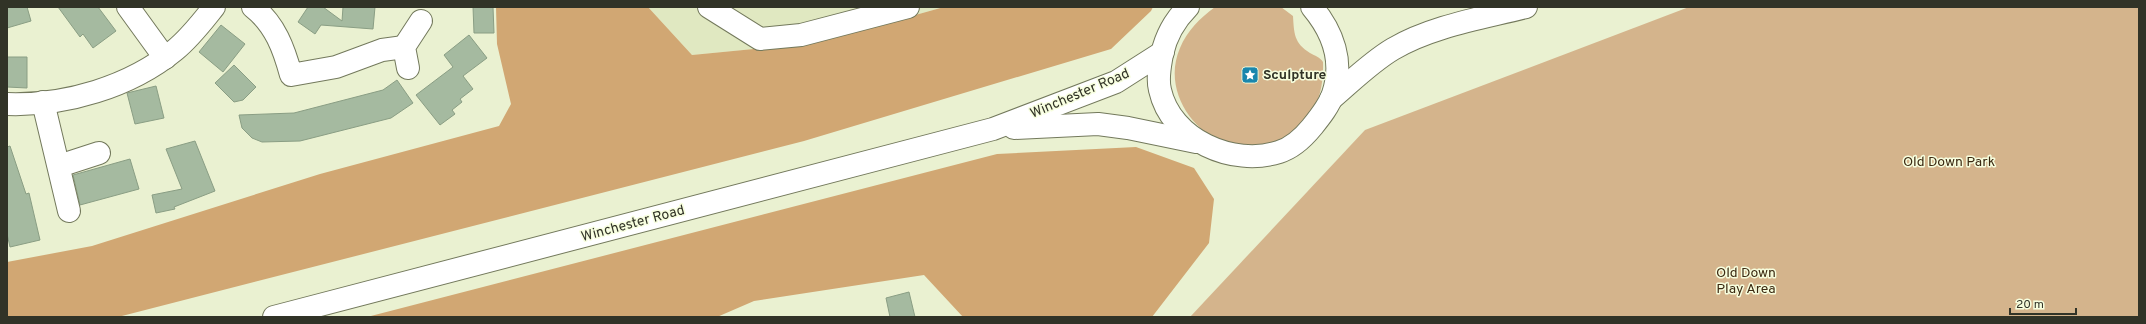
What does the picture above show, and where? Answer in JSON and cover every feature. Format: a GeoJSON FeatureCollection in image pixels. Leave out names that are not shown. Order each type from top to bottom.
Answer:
{"type":"FeatureCollection","features":[{"type":"Feature","properties":{"kind":"main road"},"geometry":{"type":"LineString","coordinates":[[128,7],[165,58]]}},
{"type":"Feature","properties":{"kind":"main road"},"geometry":{"type":"LineString","coordinates":[[7,104],[43,102],[75,97],[117,84],[165,58],[187,39],[214,7]]}},
{"type":"Feature","properties":{"kind":"main road"},"geometry":{"type":"LineString","coordinates":[[253,7],[262,15],[275,32],[281,44],[291,75],[336,67],[382,50],[404,47]]}},
{"type":"Feature","properties":{"kind":"main road"},"geometry":{"type":"LineString","coordinates":[[709,7],[760,39],[801,35],[908,7]]}},
{"type":"Feature","properties":{"kind":"main road"},"geometry":{"type":"LineString","coordinates":[[1312,7],[1325,24],[1335,48],[1338,73],[1331,98]]}},
{"type":"Feature","properties":{"kind":"main road"},"geometry":{"type":"LineString","coordinates":[[1182,12],[1167,39],[1163,52],[1159,80],[1164,101],[1175,121],[1186,133],[1204,144],[1233,155],[1249,157],[1279,152],[1293,145],[1304,136],[1331,98],[1376,61],[1406,42],[1441,29],[1526,7]]}},
{"type":"Feature","properties":{"kind":"main road"},"geometry":{"type":"LineString","coordinates":[[408,68],[404,47],[421,21]]}},
{"type":"Feature","properties":{"kind":"main road","name":"Winchester Road"},"geometry":{"type":"LineString","coordinates":[[274,317],[993,129],[1116,82],[1163,52]]}},
{"type":"Feature","properties":{"kind":"main road"},"geometry":{"type":"LineString","coordinates":[[43,102],[69,211]]}},
{"type":"Feature","properties":{"kind":"main road","name":"Winchester Road"},"geometry":{"type":"LineString","coordinates":[[993,129],[1098,124],[1165,135],[1204,144]]}},
{"type":"Feature","properties":{"kind":"main road"},"geometry":{"type":"LineString","coordinates":[[59,166],[99,153]]}},
{"type":"Feature","properties":{"kind":"shaded area"},"geometry":{"type":"Polygon","coordinates":[[[496,7],[648,7],[692,55],[784,46],[851,33],[944,7],[1153,7],[1151,11],[1111,49],[804,141],[118,317],[7,317],[7,262],[92,246],[320,174],[499,126],[511,104],[497,44],[496,7]]]}},
{"type":"Feature","properties":{"kind":"shaded area"},"geometry":{"type":"Polygon","coordinates":[[[648,7],[944,7],[851,33],[784,46],[692,55],[648,7]]]}},
{"type":"Feature","properties":{"kind":"shaded area"},"geometry":{"type":"Polygon","coordinates":[[[1136,147],[1194,168],[1214,199],[1209,243],[1152,317],[963,317],[924,275],[754,301],[717,317],[367,317],[997,154],[1136,147]]]}},
{"type":"Feature","properties":{"kind":"green space"},"geometry":{"type":"Polygon","coordinates":[[[1215,7],[1281,7],[1293,16],[1296,37],[1301,45],[1323,62],[1320,93],[1312,113],[1299,129],[1275,144],[1261,147],[1226,144],[1201,129],[1191,118],[1177,92],[1175,77],[1176,63],[1180,48],[1194,25],[1215,7]]]}},
{"type":"Feature","properties":{"kind":"green space","name":"Old Down Park"},"geometry":{"type":"Polygon","coordinates":[[[1689,7],[2139,7],[2139,317],[1190,317],[1365,130],[1689,7]]]}},
{"type":"Feature","properties":{"kind":"building"},"geometry":{"type":"Polygon","coordinates":[[[7,7],[27,7],[31,21],[7,28],[7,7]]]}},
{"type":"Feature","properties":{"kind":"building"},"geometry":{"type":"Polygon","coordinates":[[[58,7],[98,7],[116,31],[93,48],[83,34],[80,37],[58,7]]]}},
{"type":"Feature","properties":{"kind":"building"},"geometry":{"type":"Polygon","coordinates":[[[308,7],[323,7],[342,21],[343,7],[375,7],[373,29],[321,25],[315,34],[298,22],[308,7]]]}},
{"type":"Feature","properties":{"kind":"building"},"geometry":{"type":"Polygon","coordinates":[[[473,7],[493,7],[494,33],[474,33],[473,7]]]}},
{"type":"Feature","properties":{"kind":"building"},"geometry":{"type":"Polygon","coordinates":[[[221,25],[245,44],[223,72],[199,52],[221,25]]]}},
{"type":"Feature","properties":{"kind":"building"},"geometry":{"type":"Polygon","coordinates":[[[469,35],[487,58],[463,76],[473,89],[460,99],[462,102],[452,110],[455,114],[440,125],[416,95],[453,67],[444,55],[469,35]]]}},
{"type":"Feature","properties":{"kind":"building"},"geometry":{"type":"Polygon","coordinates":[[[7,57],[27,57],[27,88],[7,87],[7,57]]]}},
{"type":"Feature","properties":{"kind":"building"},"geometry":{"type":"Polygon","coordinates":[[[234,65],[256,87],[243,100],[234,102],[215,83],[234,65]]]}},
{"type":"Feature","properties":{"kind":"building"},"geometry":{"type":"Polygon","coordinates":[[[397,80],[413,103],[391,118],[300,141],[262,142],[252,138],[242,128],[239,115],[294,113],[383,90],[397,80]]]}},
{"type":"Feature","properties":{"kind":"building"},"geometry":{"type":"Polygon","coordinates":[[[156,86],[164,118],[135,124],[127,93],[156,86]]]}},
{"type":"Feature","properties":{"kind":"building"},"geometry":{"type":"Polygon","coordinates":[[[195,141],[215,191],[174,207],[175,209],[156,213],[152,195],[182,189],[166,149],[195,141]]]}},
{"type":"Feature","properties":{"kind":"building"},"geometry":{"type":"Polygon","coordinates":[[[10,146],[26,194],[29,193],[40,240],[10,247],[7,234],[7,147],[10,146]]]}},
{"type":"Feature","properties":{"kind":"building"},"geometry":{"type":"Polygon","coordinates":[[[130,159],[139,189],[80,205],[73,175],[130,159]]]}},
{"type":"Feature","properties":{"kind":"building"},"geometry":{"type":"Polygon","coordinates":[[[909,292],[915,317],[890,317],[886,298],[909,292]]]}},
{"type":"Feature","properties":{"kind":"place","name":"Sculpture"},"geometry":{"type":"Point","coordinates":[1250,75]}},
{"type":"Feature","properties":{"kind":"park label","name":"Old Down Play Area"},"geometry":{"type":"Point","coordinates":[1746,282]}}]}
